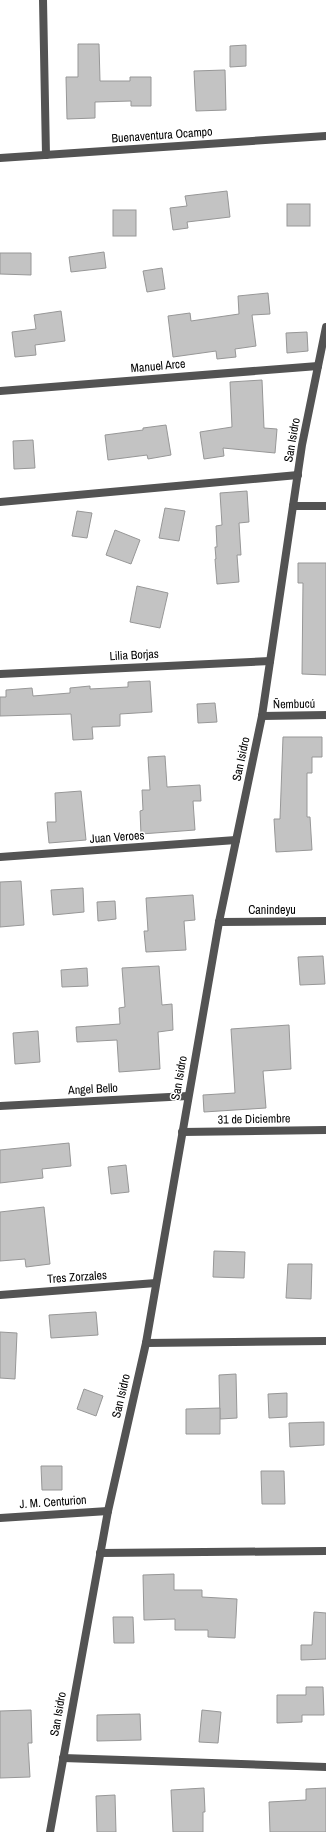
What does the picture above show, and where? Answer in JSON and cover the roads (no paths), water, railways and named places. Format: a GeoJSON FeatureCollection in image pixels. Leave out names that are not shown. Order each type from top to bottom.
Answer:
{"type":"FeatureCollection","features":[{"type":"Feature","properties":{"kind":"street"},"geometry":{"type":"LineString","coordinates":[[43,0],[46,154]]}},
{"type":"Feature","properties":{"kind":"street","name":"Buenaventura Ocampo"},"geometry":{"type":"LineString","coordinates":[[0,158],[326,136]]}},
{"type":"Feature","properties":{"kind":"street","name":"San Isidro"},"geometry":{"type":"LineString","coordinates":[[50,1832],[108,1511],[146,1343],[219,922],[262,716],[298,475],[326,326]]}},
{"type":"Feature","properties":{"kind":"street","name":"Manuel Arce"},"geometry":{"type":"LineString","coordinates":[[0,391],[318,366]]}},
{"type":"Feature","properties":{"kind":"street"},"geometry":{"type":"LineString","coordinates":[[0,502],[298,475]]}},
{"type":"Feature","properties":{"kind":"street"},"geometry":{"type":"LineString","coordinates":[[293,506],[326,506]]}},
{"type":"Feature","properties":{"kind":"street","name":"Lilia Borjas"},"geometry":{"type":"LineString","coordinates":[[0,674],[270,661]]}},
{"type":"Feature","properties":{"kind":"street","name":"Ñembucú"},"geometry":{"type":"LineString","coordinates":[[262,716],[326,715]]}},
{"type":"Feature","properties":{"kind":"street","name":"Juan Veroes"},"geometry":{"type":"LineString","coordinates":[[0,857],[236,840]]}},
{"type":"Feature","properties":{"kind":"street","name":"Canindeyu"},"geometry":{"type":"LineString","coordinates":[[219,922],[326,921]]}},
{"type":"Feature","properties":{"kind":"street","name":"Angel Bello"},"geometry":{"type":"LineString","coordinates":[[0,1106],[188,1096]]}},
{"type":"Feature","properties":{"kind":"street","name":"31 de Diciembre"},"geometry":{"type":"LineString","coordinates":[[182,1132],[326,1130]]}},
{"type":"Feature","properties":{"kind":"street","name":"Tres Zorzales"},"geometry":{"type":"LineString","coordinates":[[0,1294],[156,1283]]}},
{"type":"Feature","properties":{"kind":"street"},"geometry":{"type":"LineString","coordinates":[[146,1343],[326,1341]]}},
{"type":"Feature","properties":{"kind":"street","name":"J. M. Centurion"},"geometry":{"type":"LineString","coordinates":[[0,1518],[108,1511]]}},
{"type":"Feature","properties":{"kind":"street"},"geometry":{"type":"LineString","coordinates":[[100,1553],[326,1552]]}},
{"type":"Feature","properties":{"kind":"street"},"geometry":{"type":"LineString","coordinates":[[63,1758],[326,1767]]}}]}
